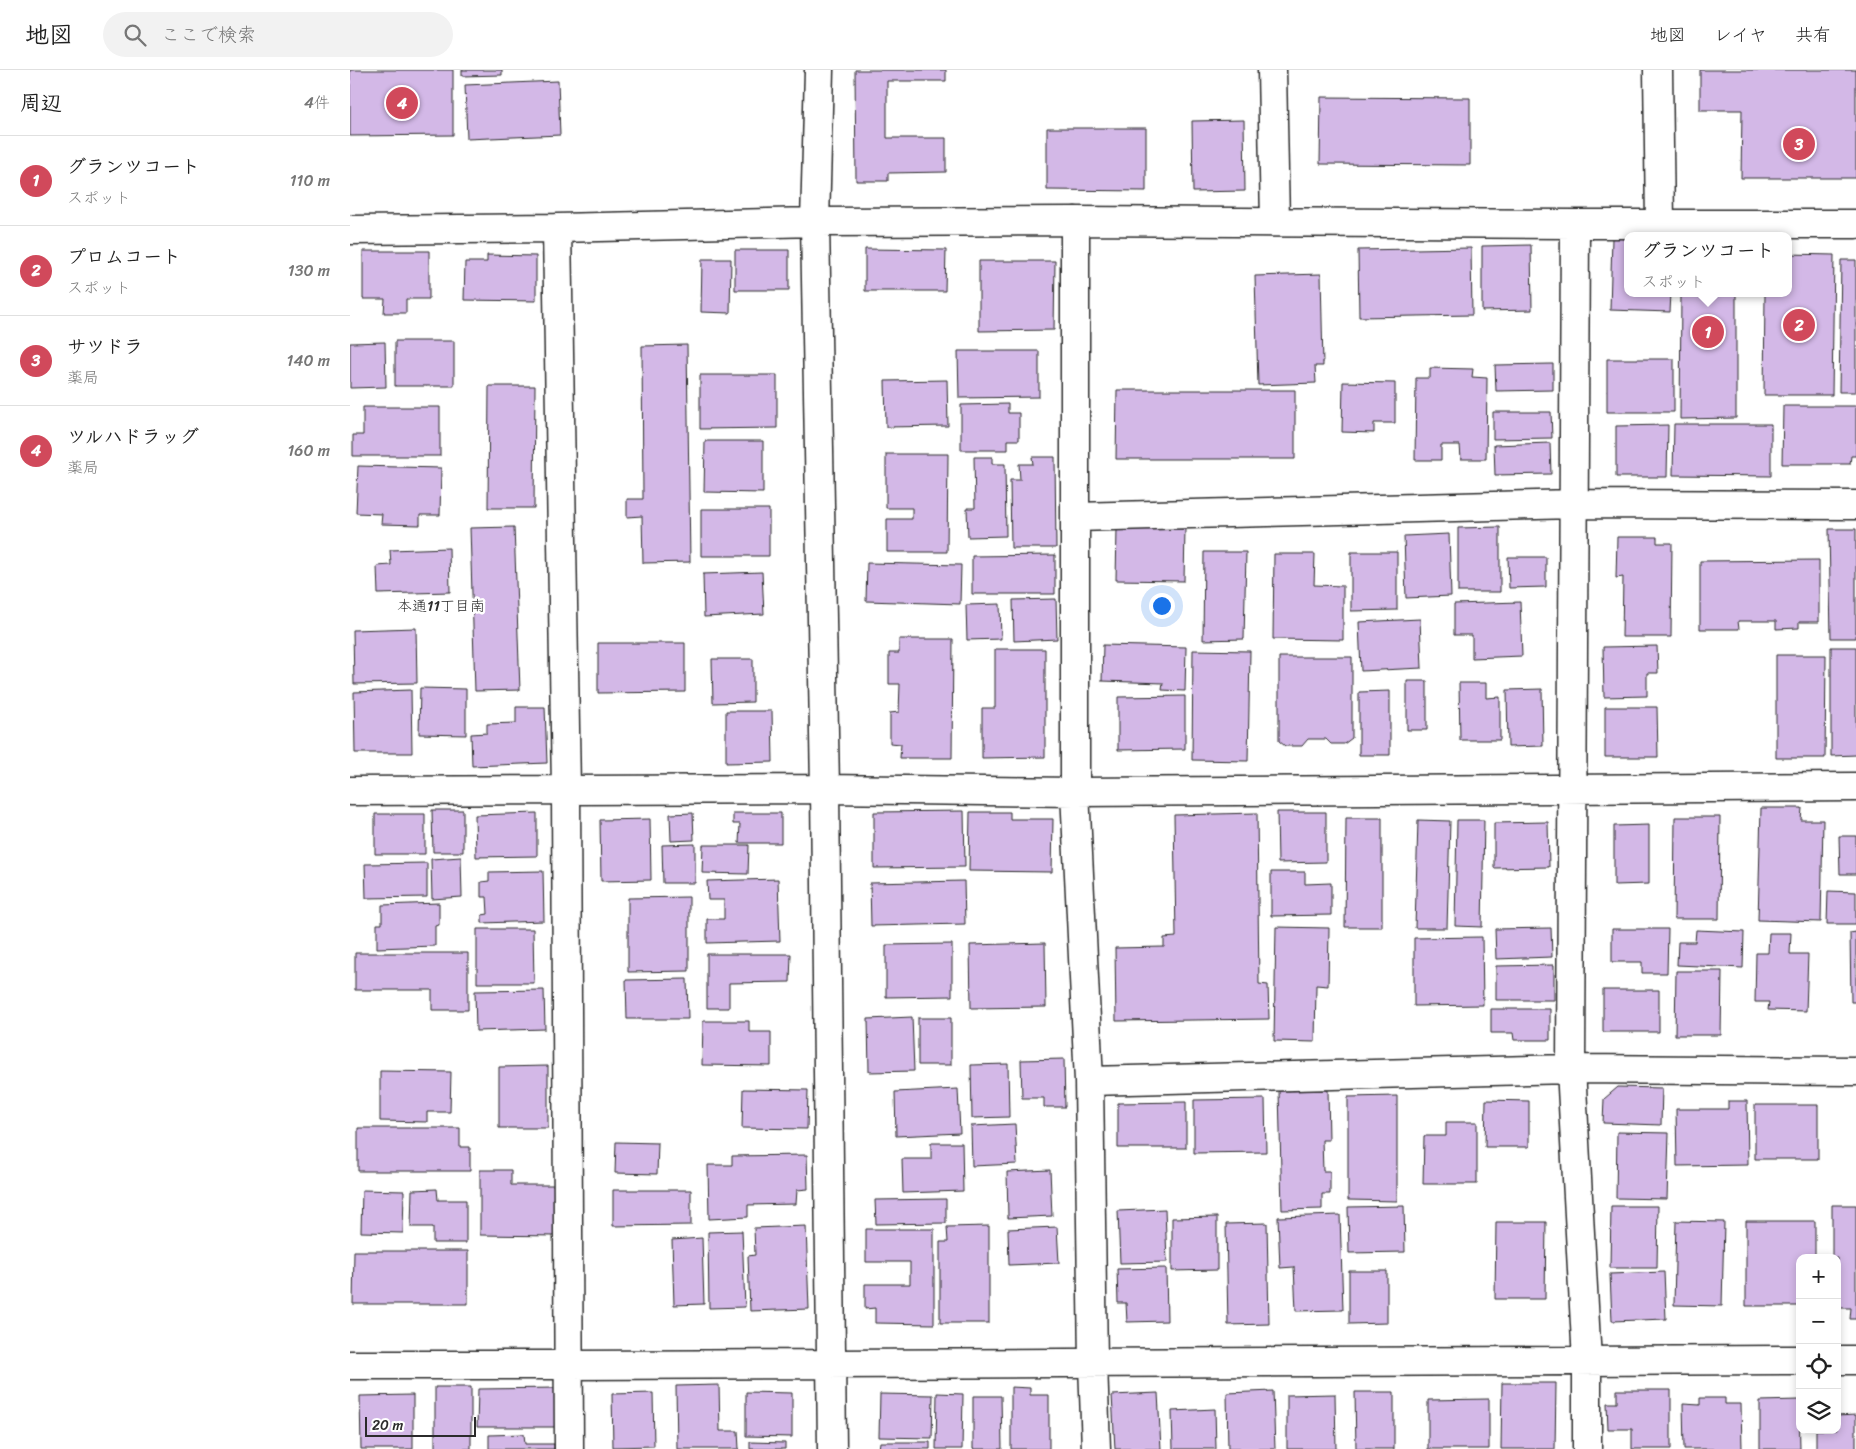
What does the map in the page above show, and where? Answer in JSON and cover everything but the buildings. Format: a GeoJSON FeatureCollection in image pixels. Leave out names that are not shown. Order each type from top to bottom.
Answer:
{"type":"FeatureCollection","features":[{"type":"Feature","properties":{"kind":"street"},"geometry":{"type":"LineString","coordinates":[[818,70],[816,222],[825,789],[832,1449]]}},
{"type":"Feature","properties":{"kind":"street"},"geometry":{"type":"LineString","coordinates":[[1272,70],[1275,222]]}},
{"type":"Feature","properties":{"kind":"street"},"geometry":{"type":"LineString","coordinates":[[1658,70],[1660,224]]}},
{"type":"Feature","properties":{"kind":"street"},"geometry":{"type":"LineString","coordinates":[[1074,221],[1076,792],[1089,1081],[1096,1449]]}},
{"type":"Feature","properties":{"kind":"street"},"geometry":{"type":"LineString","coordinates":[[350,230],[557,228],[816,222],[1856,224]]}},
{"type":"Feature","properties":{"kind":"street"},"geometry":{"type":"LineString","coordinates":[[1574,224],[1571,1069],[1587,1361],[1587,1449]]}},
{"type":"Feature","properties":{"kind":"street"},"geometry":{"type":"LineString","coordinates":[[557,228],[566,790],[567,1365],[569,1449]]}},
{"type":"Feature","properties":{"kind":"street"},"geometry":{"type":"LineString","coordinates":[[1076,517],[1573,504],[1856,505]]}},
{"type":"Feature","properties":{"kind":"street"},"geometry":{"type":"LineString","coordinates":[[350,791],[825,789],[1076,792],[1856,787]]}},
{"type":"Feature","properties":{"kind":"street"},"geometry":{"type":"LineString","coordinates":[[1089,1081],[1571,1069],[1856,1071]]}},
{"type":"Feature","properties":{"kind":"street"},"geometry":{"type":"LineString","coordinates":[[350,1364],[567,1365],[1796,1360]]}},
{"type":"Feature","properties":{"kind":"street"},"geometry":{"type":"LineString","coordinates":[[1841,1360],[1856,1360]]}},
{"type":"Feature","properties":{"kind":"place","name":"ツルハドラッグ"},"geometry":{"type":"Point","coordinates":[402,103]}},
{"type":"Feature","properties":{"kind":"place","name":"サツドラ"},"geometry":{"type":"Point","coordinates":[1799,144]}},
{"type":"Feature","properties":{"kind":"place","name":"プロムコート"},"geometry":{"type":"Point","coordinates":[1799,325]}},
{"type":"Feature","properties":{"kind":"place","name":"グランツコート"},"geometry":{"type":"Point","coordinates":[1708,332]}},
{"type":"Feature","properties":{"kind":"district","name":"本通11丁目南"},"geometry":{"type":"Point","coordinates":[441,606]}}]}
